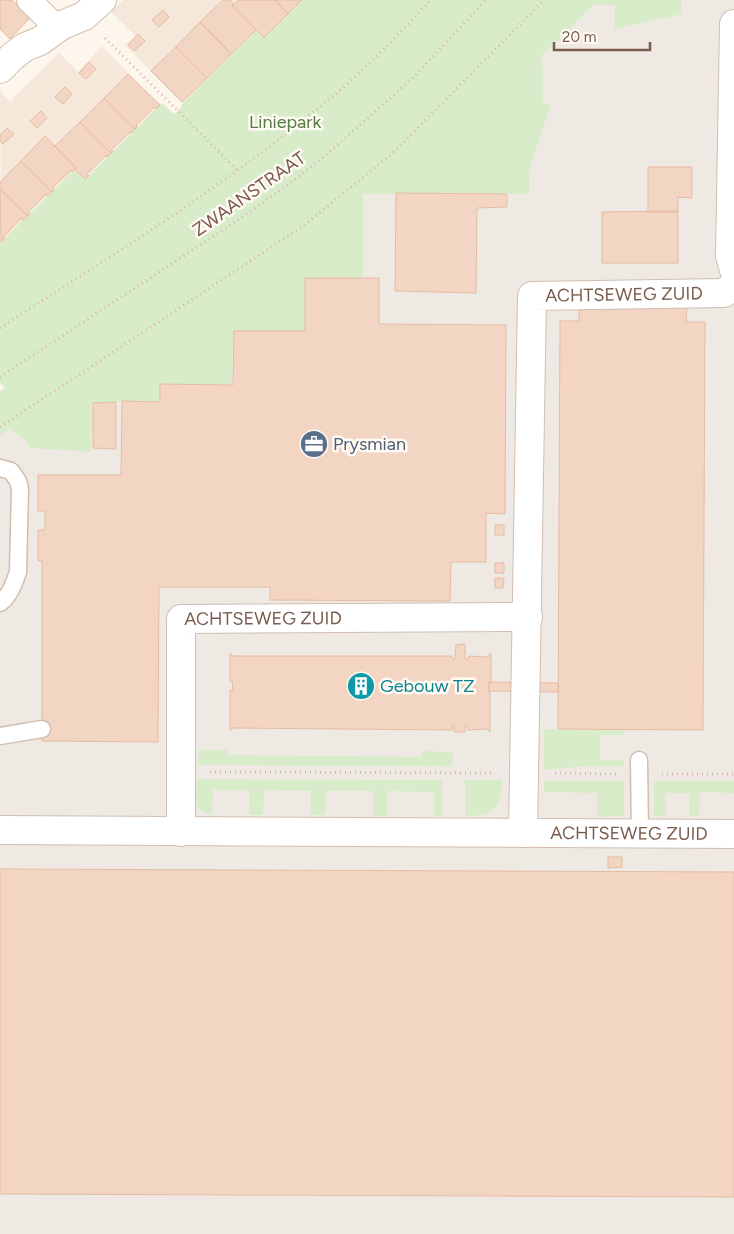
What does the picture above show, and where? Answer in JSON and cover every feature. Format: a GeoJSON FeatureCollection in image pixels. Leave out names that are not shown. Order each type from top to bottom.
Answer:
{"type":"FeatureCollection","features":[{"type":"Feature","properties":{"kind":"street"},"geometry":{"type":"LineString","coordinates":[[29,0],[57,28]]}},
{"type":"Feature","properties":{"kind":"street"},"geometry":{"type":"LineString","coordinates":[[0,68],[19,51],[40,41],[57,28],[93,8]]}},
{"type":"Feature","properties":{"kind":"street"},"geometry":{"type":"LineString","coordinates":[[734,24],[730,256],[734,270]]}},
{"type":"Feature","properties":{"kind":"street","name":"ACHTSEWEG ZUID"},"geometry":{"type":"LineString","coordinates":[[523,833],[532,296],[724,293],[734,285]]}},
{"type":"Feature","properties":{"kind":"street","name":"ACHTSEWEG ZUID"},"geometry":{"type":"LineString","coordinates":[[181,832],[181,619],[528,617]]}},
{"type":"Feature","properties":{"kind":"street","name":"ACHTSEWEG ZUID"},"geometry":{"type":"LineString","coordinates":[[0,830],[734,834]]}},
{"type":"Feature","properties":{"kind":"lane"},"geometry":{"type":"LineString","coordinates":[[0,468],[11,471],[18,481],[20,489],[18,572],[9,594],[0,603]]}},
{"type":"Feature","properties":{"kind":"lane"},"geometry":{"type":"LineString","coordinates":[[0,736],[42,729]]}},
{"type":"Feature","properties":{"kind":"lane"},"geometry":{"type":"LineString","coordinates":[[639,767],[640,834]]}},
{"type":"Feature","properties":{"kind":"path","name":"ZWAANSTRAAT"},"geometry":{"type":"LineString","coordinates":[[0,328],[141,237],[237,170],[334,95],[431,0]]}},
{"type":"Feature","properties":{"kind":"path","name":"ZWAANSTRAAT"},"geometry":{"type":"LineString","coordinates":[[0,377],[232,224],[296,179],[414,77],[486,0]]}},
{"type":"Feature","properties":{"kind":"path"},"geometry":{"type":"LineString","coordinates":[[0,427],[303,226],[394,152],[544,0]]}},
{"type":"Feature","properties":{"kind":"path"},"geometry":{"type":"LineString","coordinates":[[93,8],[237,170]]}},
{"type":"Feature","properties":{"kind":"path"},"geometry":{"type":"LineString","coordinates":[[182,772],[525,774],[639,767],[734,774]]}},
{"type":"Feature","properties":{"kind":"shaded area"},"geometry":{"type":"Polygon","coordinates":[[[123,0],[303,0],[264,39],[256,30],[182,103],[125,45],[135,36],[111,12],[123,0]]]}},
{"type":"Feature","properties":{"kind":"shaded area"},"geometry":{"type":"Polygon","coordinates":[[[557,0],[734,0],[734,1234],[0,1234],[0,434],[557,0]]]}},
{"type":"Feature","properties":{"kind":"shaded area"},"geometry":{"type":"Polygon","coordinates":[[[102,46],[160,105],[84,179],[74,170],[1,243],[0,91],[10,101],[59,53],[78,72],[102,46]]]}},
{"type":"Feature","properties":{"kind":"green space","name":"Liniepark"},"geometry":{"type":"Polygon","coordinates":[[[303,0],[681,0],[681,14],[615,29],[615,5],[594,5],[542,55],[543,104],[551,104],[529,170],[529,194],[363,194],[363,277],[305,278],[305,331],[234,331],[232,384],[160,385],[160,401],[92,403],[91,452],[30,448],[10,428],[0,435],[0,391],[5,388],[0,383],[0,241],[74,170],[85,179],[162,103],[174,114],[256,30],[264,38],[303,0]]]}},
{"type":"Feature","properties":{"kind":"green space"},"geometry":{"type":"Polygon","coordinates":[[[544,729],[624,730],[624,735],[600,735],[600,760],[624,760],[624,766],[588,766],[544,770],[544,729]]]}},
{"type":"Feature","properties":{"kind":"green space"},"geometry":{"type":"Polygon","coordinates":[[[199,750],[227,750],[228,755],[421,757],[422,751],[453,752],[452,766],[198,765],[199,750]]]}},
{"type":"Feature","properties":{"kind":"green space"},"geometry":{"type":"Polygon","coordinates":[[[197,779],[442,780],[442,816],[434,816],[434,792],[387,791],[387,816],[373,816],[373,791],[326,791],[325,815],[311,815],[311,791],[264,790],[263,815],[249,815],[249,790],[213,790],[212,814],[205,813],[196,802],[197,779]]]}},
{"type":"Feature","properties":{"kind":"green space"},"geometry":{"type":"Polygon","coordinates":[[[465,780],[502,780],[500,798],[494,809],[475,816],[465,816],[465,780]]]}},
{"type":"Feature","properties":{"kind":"green space"},"geometry":{"type":"Polygon","coordinates":[[[544,781],[624,781],[624,816],[597,817],[597,793],[544,792],[544,781]]]}},
{"type":"Feature","properties":{"kind":"green space"},"geometry":{"type":"Polygon","coordinates":[[[654,781],[734,781],[734,793],[700,792],[699,816],[689,816],[689,793],[666,793],[666,816],[654,816],[654,781]]]}},
{"type":"Feature","properties":{"kind":"building"},"geometry":{"type":"Polygon","coordinates":[[[0,0],[12,0],[30,18],[10,39],[0,29],[0,0]]]}},
{"type":"Feature","properties":{"kind":"building"},"geometry":{"type":"Polygon","coordinates":[[[223,0],[230,0],[234,5],[232,6],[256,30],[231,54],[200,22],[223,0]]]}},
{"type":"Feature","properties":{"kind":"building"},"geometry":{"type":"Polygon","coordinates":[[[239,0],[275,0],[288,14],[264,38],[232,6],[239,0]]]}},
{"type":"Feature","properties":{"kind":"building"},"geometry":{"type":"Polygon","coordinates":[[[275,0],[302,0],[288,14],[275,0]]]}},
{"type":"Feature","properties":{"kind":"building"},"geometry":{"type":"Polygon","coordinates":[[[163,10],[169,17],[159,27],[152,20],[163,10]]]}},
{"type":"Feature","properties":{"kind":"building"},"geometry":{"type":"Polygon","coordinates":[[[200,22],[231,54],[207,78],[176,47],[200,22]]]}},
{"type":"Feature","properties":{"kind":"building"},"geometry":{"type":"Polygon","coordinates":[[[138,34],[145,41],[134,51],[128,45],[138,34]]]}},
{"type":"Feature","properties":{"kind":"building"},"geometry":{"type":"Polygon","coordinates":[[[176,47],[207,78],[182,102],[151,71],[176,47]]]}},
{"type":"Feature","properties":{"kind":"building"},"geometry":{"type":"Polygon","coordinates":[[[89,62],[96,69],[86,79],[79,73],[89,62]]]}},
{"type":"Feature","properties":{"kind":"building"},"geometry":{"type":"Polygon","coordinates":[[[128,74],[160,105],[156,109],[154,107],[136,125],[135,129],[104,98],[128,74]]]}},
{"type":"Feature","properties":{"kind":"building"},"geometry":{"type":"Polygon","coordinates":[[[65,87],[72,94],[63,104],[55,97],[65,87]]]}},
{"type":"Feature","properties":{"kind":"building"},"geometry":{"type":"Polygon","coordinates":[[[104,98],[135,129],[111,150],[113,151],[111,153],[80,122],[104,98]]]}},
{"type":"Feature","properties":{"kind":"building"},"geometry":{"type":"Polygon","coordinates":[[[41,111],[47,118],[37,128],[30,121],[41,111]]]}},
{"type":"Feature","properties":{"kind":"building"},"geometry":{"type":"Polygon","coordinates":[[[80,122],[111,153],[107,157],[105,156],[87,174],[89,176],[85,179],[55,146],[80,122]]]}},
{"type":"Feature","properties":{"kind":"building"},"geometry":{"type":"Polygon","coordinates":[[[7,128],[14,134],[3,144],[0,141],[0,135],[7,128]]]}},
{"type":"Feature","properties":{"kind":"building"},"geometry":{"type":"Polygon","coordinates":[[[45,136],[76,168],[72,172],[71,170],[52,188],[54,190],[52,192],[21,161],[45,136]]]}},
{"type":"Feature","properties":{"kind":"building"},"geometry":{"type":"Polygon","coordinates":[[[21,161],[52,192],[47,196],[46,194],[28,212],[28,216],[0,189],[0,182],[21,161]]]}},
{"type":"Feature","properties":{"kind":"building"},"geometry":{"type":"Polygon","coordinates":[[[648,167],[692,167],[692,198],[678,197],[678,212],[648,212],[648,167]]]}},
{"type":"Feature","properties":{"kind":"building"},"geometry":{"type":"Polygon","coordinates":[[[0,189],[28,216],[23,220],[21,218],[3,237],[5,238],[1,242],[0,189]]]}},
{"type":"Feature","properties":{"kind":"building"},"geometry":{"type":"Polygon","coordinates":[[[396,193],[507,194],[507,207],[477,208],[476,293],[395,291],[396,193]]]}},
{"type":"Feature","properties":{"kind":"building"},"geometry":{"type":"Polygon","coordinates":[[[678,211],[678,263],[602,263],[602,212],[678,211]]]}},
{"type":"Feature","properties":{"kind":"building"},"geometry":{"type":"Polygon","coordinates":[[[305,278],[379,278],[379,324],[506,325],[505,514],[486,513],[486,562],[451,562],[450,601],[270,600],[270,587],[159,587],[158,742],[42,741],[42,560],[38,561],[38,530],[45,530],[45,511],[38,511],[38,475],[121,475],[122,401],[160,402],[160,384],[233,385],[234,331],[305,331],[305,278]]]}},
{"type":"Feature","properties":{"kind":"building"},"geometry":{"type":"Polygon","coordinates":[[[579,307],[687,307],[686,322],[705,322],[703,730],[558,729],[560,321],[579,321],[579,307]]]}},
{"type":"Feature","properties":{"kind":"building"},"geometry":{"type":"Polygon","coordinates":[[[116,402],[116,449],[93,448],[93,403],[116,402]]]}},
{"type":"Feature","properties":{"kind":"building"},"geometry":{"type":"Polygon","coordinates":[[[495,525],[504,525],[504,535],[495,535],[495,525]]]}},
{"type":"Feature","properties":{"kind":"building"},"geometry":{"type":"Polygon","coordinates":[[[495,563],[504,563],[504,573],[495,573],[495,563]]]}},
{"type":"Feature","properties":{"kind":"building"},"geometry":{"type":"Polygon","coordinates":[[[495,578],[504,578],[503,588],[495,588],[495,578]]]}},
{"type":"Feature","properties":{"kind":"building","name":"Gebouw TZ"},"geometry":{"type":"Polygon","coordinates":[[[465,644],[465,659],[468,659],[469,656],[489,657],[489,654],[491,654],[491,682],[489,682],[490,732],[487,729],[468,730],[468,726],[465,726],[465,732],[454,732],[454,726],[452,726],[452,730],[232,728],[230,730],[230,690],[233,690],[232,681],[230,681],[230,653],[233,656],[452,656],[452,659],[455,659],[456,645],[465,644]]]}},
{"type":"Feature","properties":{"kind":"building"},"geometry":{"type":"Polygon","coordinates":[[[489,682],[558,683],[558,692],[489,691],[489,682]]]}},
{"type":"Feature","properties":{"kind":"building"},"geometry":{"type":"Polygon","coordinates":[[[608,857],[622,857],[622,867],[608,868],[608,857]]]}},
{"type":"Feature","properties":{"kind":"building"},"geometry":{"type":"Polygon","coordinates":[[[0,869],[734,872],[734,1197],[0,1194],[0,869]]]}},
{"type":"Feature","properties":{"kind":"place","name":"Prysmian"},"geometry":{"type":"Point","coordinates":[314,444]}},
{"type":"Feature","properties":{"kind":"place","name":"Gebouw TZ"},"geometry":{"type":"Point","coordinates":[361,686]}}]}
